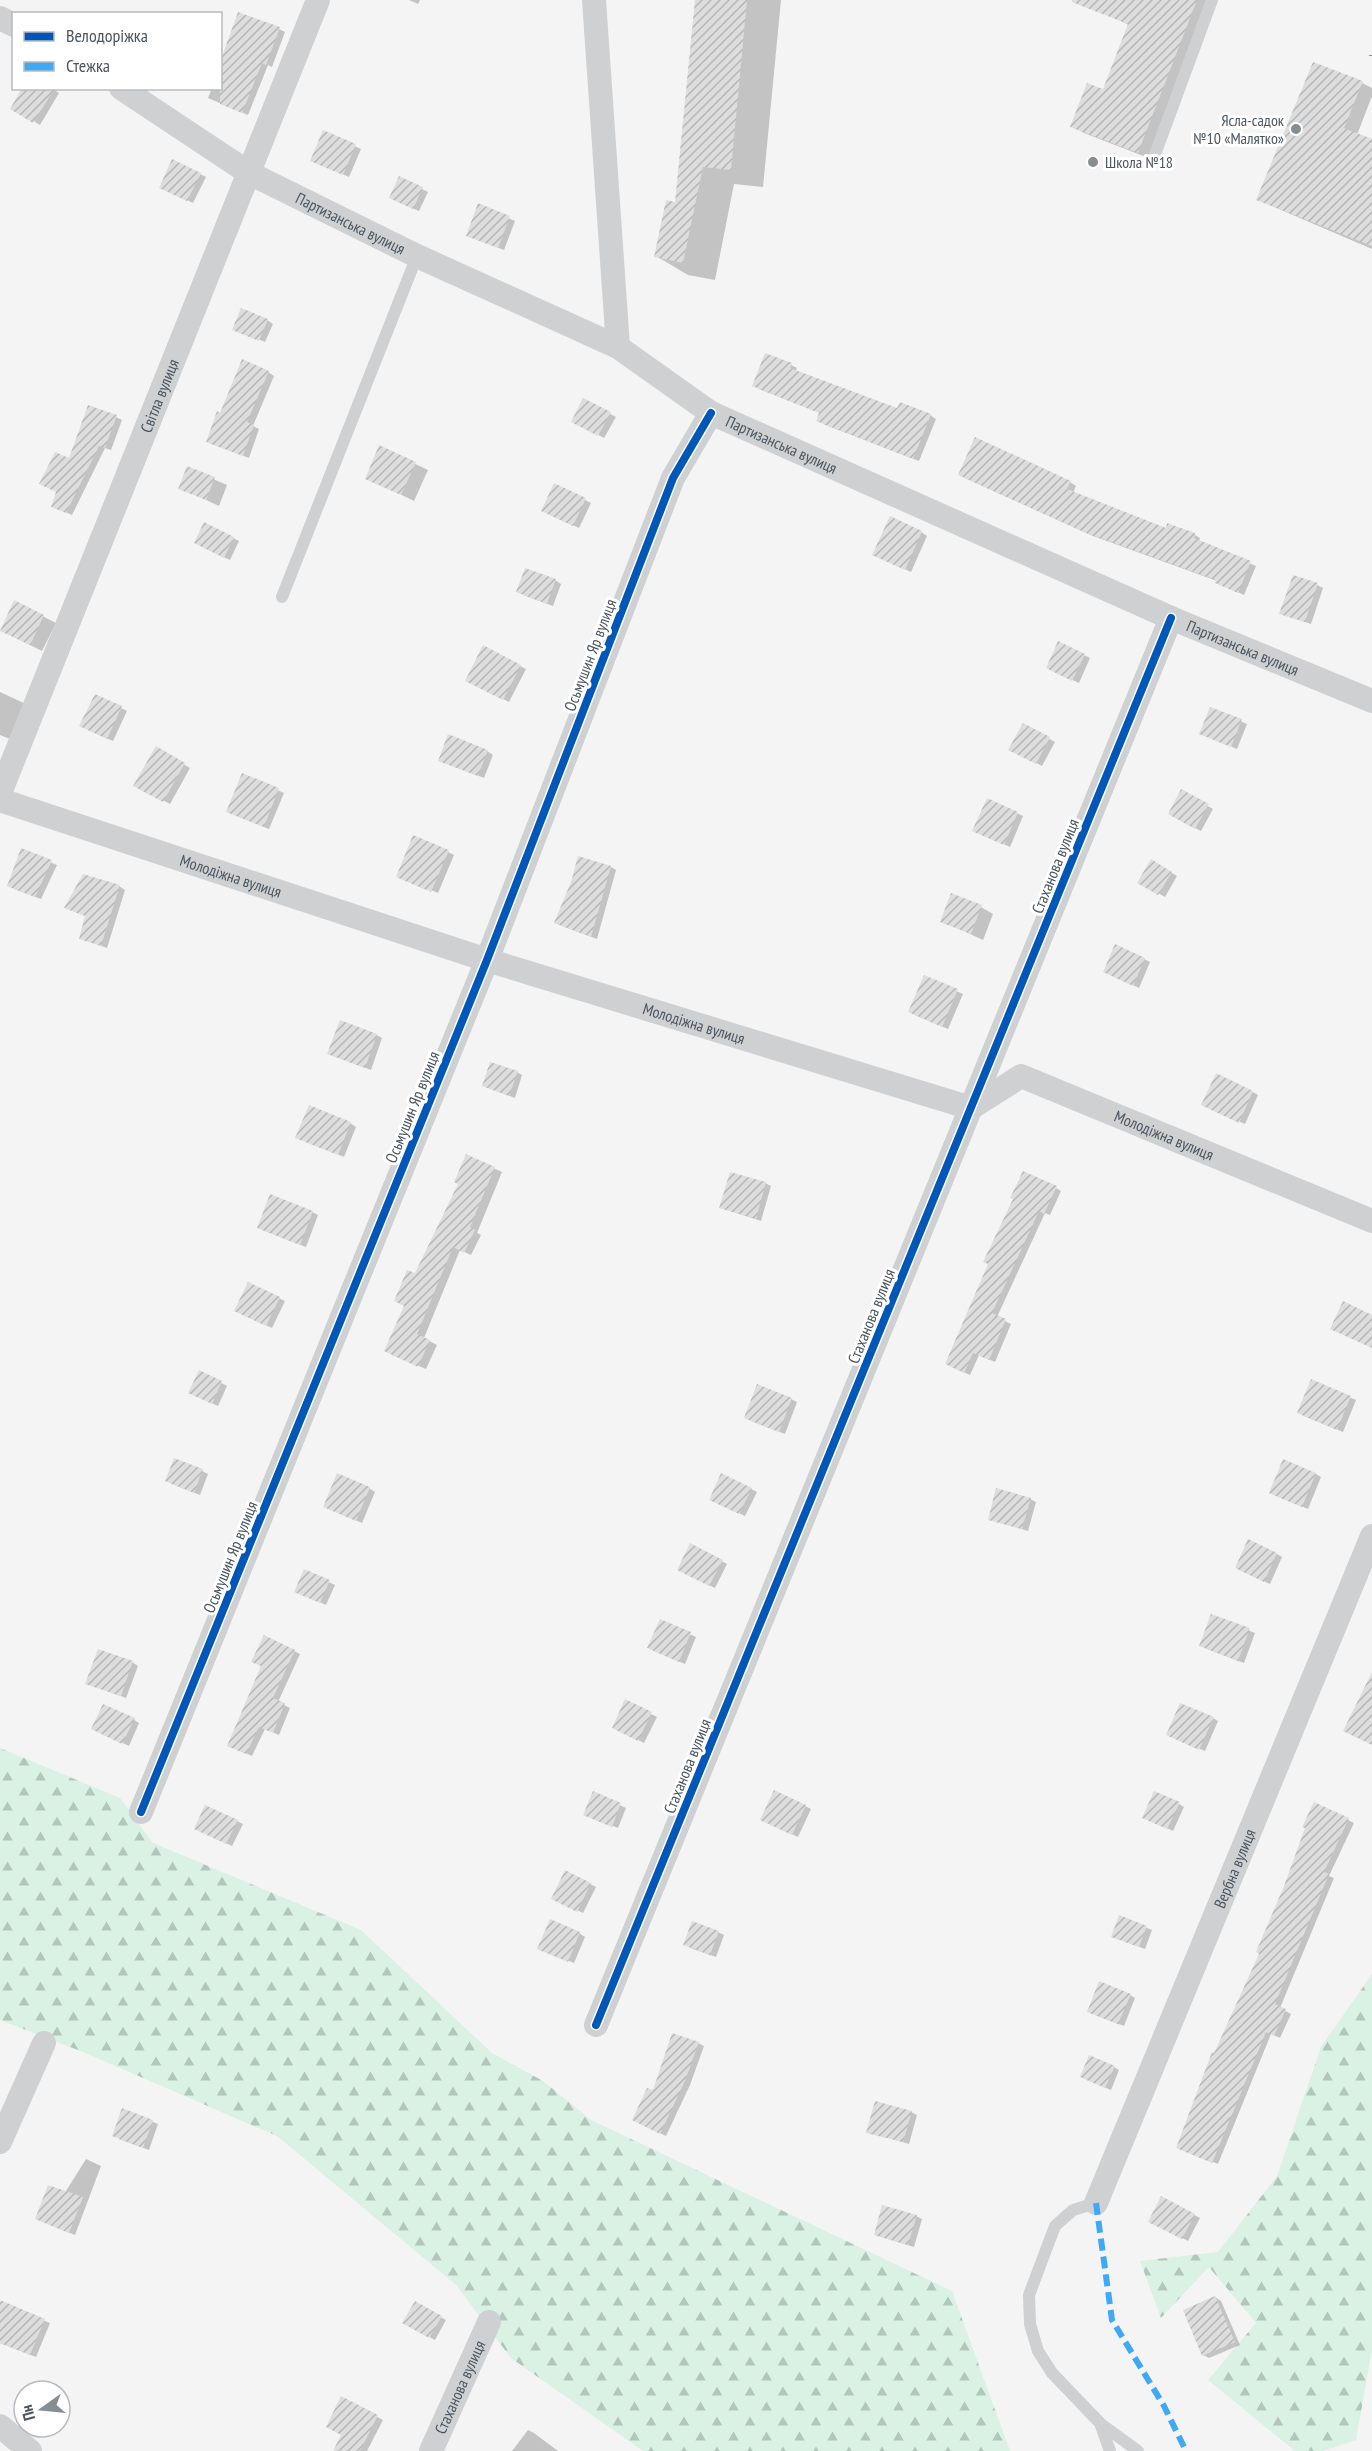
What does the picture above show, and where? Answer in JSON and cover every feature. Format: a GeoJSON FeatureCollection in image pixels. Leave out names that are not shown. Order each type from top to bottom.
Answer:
{"type":"FeatureCollection","features":[{"type":"Feature","properties":{"kind":"street","name":"Світла вулиця"},"geometry":{"type":"LineString","coordinates":[[0,793],[318,0]]}},
{"type":"Feature","properties":{"kind":"street"},"geometry":{"type":"LineString","coordinates":[[594,0],[618,347]]}},
{"type":"Feature","properties":{"kind":"street","name":"Партизанська вулиця"},"geometry":{"type":"LineString","coordinates":[[124,90],[249,173],[417,256],[618,347],[711,413],[1171,618],[1372,701]]}},
{"type":"Feature","properties":{"kind":"street","name":"Осьмушин Яр вулиця"},"geometry":{"type":"LineString","coordinates":[[141,1812],[487,960],[673,478],[711,413]]}},
{"type":"Feature","properties":{"kind":"street","name":"Стаханова вулиця"},"geometry":{"type":"LineString","coordinates":[[596,2025],[1171,618]]}},
{"type":"Feature","properties":{"kind":"street","name":"Молодіжна вулиця"},"geometry":{"type":"LineString","coordinates":[[0,800],[487,960],[971,1108],[1021,1076],[1372,1221]]}},
{"type":"Feature","properties":{"kind":"street","name":"Вербна вулиця"},"geometry":{"type":"LineString","coordinates":[[1096,2203],[1372,1536]]}},
{"type":"Feature","properties":{"kind":"street"},"geometry":{"type":"LineString","coordinates":[[0,2142],[44,2043]]}},
{"type":"Feature","properties":{"kind":"street","name":"Стаханова вулиця"},"geometry":{"type":"LineString","coordinates":[[431,2451],[489,2322]]}},
{"type":"Feature","properties":{"kind":"street"},"geometry":{"type":"LineString","coordinates":[[0,2426],[30,2451]]}},
{"type":"Feature","properties":{"kind":"lane"},"geometry":{"type":"LineString","coordinates":[[1153,160],[1212,0]]}},
{"type":"Feature","properties":{"kind":"lane"},"geometry":{"type":"LineString","coordinates":[[282,597],[417,256]]}},
{"type":"Feature","properties":{"kind":"lane"},"geometry":{"type":"LineString","coordinates":[[1096,2203],[1073,2210],[1055,2226],[1029,2295],[1030,2324],[1038,2351],[1052,2373],[1100,2423],[1138,2451]]}},
{"type":"Feature","properties":{"kind":"lane"},"geometry":{"type":"LineString","coordinates":[[1100,2423],[1110,2451]]}},
{"type":"Feature","properties":{"kind":"green space"},"geometry":{"type":"Polygon","coordinates":[[[0,1748],[120,1798],[153,1843],[361,1930],[492,2053],[543,2081],[591,2120],[952,2291],[1010,2451],[643,2451],[511,2358],[456,2285],[277,2136],[83,2052],[0,2020],[0,1748]]]}},
{"type":"Feature","properties":{"kind":"green space"},"geometry":{"type":"Polygon","coordinates":[[[1372,1974],[1372,2349],[1356,2440],[1323,2451],[1295,2451],[1208,2380],[1256,2323],[1209,2267],[1161,2318],[1140,2261],[1218,2252],[1277,2176],[1321,2047],[1372,1974]]]}},
{"type":"Feature","properties":{"kind":"building"},"geometry":{"type":"Polygon","coordinates":[[[695,0],[747,0],[731,170],[703,167],[683,263],[654,257],[666,200],[675,202],[695,0]]]}},
{"type":"Feature","properties":{"kind":"building"},"geometry":{"type":"Polygon","coordinates":[[[1072,0],[1197,0],[1138,153],[1070,127],[1087,83],[1103,89],[1128,24],[1072,2],[1072,0]]]}},
{"type":"Feature","properties":{"kind":"building"},"geometry":{"type":"Polygon","coordinates":[[[238,12],[280,27],[266,65],[262,63],[242,113],[220,104],[222,56],[238,12]]]}},
{"type":"Feature","properties":{"kind":"building"},"geometry":{"type":"Polygon","coordinates":[[[1313,62],[1363,81],[1344,128],[1372,139],[1372,246],[1256,200],[1313,62]]]}},
{"type":"Feature","properties":{"kind":"building"},"geometry":{"type":"Polygon","coordinates":[[[21,90],[54,90],[33,123],[10,109],[21,90]]]}},
{"type":"Feature","properties":{"kind":"building"},"geometry":{"type":"Polygon","coordinates":[[[323,130],[356,144],[343,175],[310,161],[323,130]]]}},
{"type":"Feature","properties":{"kind":"building"},"geometry":{"type":"Polygon","coordinates":[[[172,159],[201,173],[187,201],[159,188],[172,159]]]}},
{"type":"Feature","properties":{"kind":"building"},"geometry":{"type":"Polygon","coordinates":[[[399,176],[423,187],[413,209],[389,198],[399,176]]]}},
{"type":"Feature","properties":{"kind":"building"},"geometry":{"type":"Polygon","coordinates":[[[478,203],[510,216],[498,248],[466,236],[478,203]]]}},
{"type":"Feature","properties":{"kind":"building"},"geometry":{"type":"Polygon","coordinates":[[[241,308],[268,319],[259,341],[232,330],[241,308]]]}},
{"type":"Feature","properties":{"kind":"building"},"geometry":{"type":"Polygon","coordinates":[[[765,353],[792,363],[790,368],[897,408],[900,402],[931,414],[913,459],[816,421],[819,413],[752,386],[765,353]]]}},
{"type":"Feature","properties":{"kind":"building"},"geometry":{"type":"Polygon","coordinates":[[[242,359],[269,371],[247,422],[254,425],[243,456],[206,442],[217,411],[220,413],[242,359]]]}},
{"type":"Feature","properties":{"kind":"building"},"geometry":{"type":"Polygon","coordinates":[[[583,398],[611,412],[598,436],[571,422],[583,398]]]}},
{"type":"Feature","properties":{"kind":"building"},"geometry":{"type":"Polygon","coordinates":[[[88,405],[117,415],[105,448],[99,446],[66,513],[51,507],[56,492],[39,484],[55,452],[69,458],[88,405]]]}},
{"type":"Feature","properties":{"kind":"building"},"geometry":{"type":"Polygon","coordinates":[[[975,437],[1071,481],[1067,489],[1166,528],[1167,523],[1195,533],[1194,538],[1251,561],[1238,593],[1215,583],[1216,580],[1086,533],[958,475],[975,437]]]}},
{"type":"Feature","properties":{"kind":"building"},"geometry":{"type":"Polygon","coordinates":[[[379,445],[416,462],[401,495],[365,479],[379,445]]]}},
{"type":"Feature","properties":{"kind":"building"},"geometry":{"type":"Polygon","coordinates":[[[187,466],[215,477],[206,500],[178,489],[187,466]]]}},
{"type":"Feature","properties":{"kind":"building"},"geometry":{"type":"Polygon","coordinates":[[[554,483],[586,498],[573,526],[541,511],[554,483]]]}},
{"type":"Feature","properties":{"kind":"building"},"geometry":{"type":"Polygon","coordinates":[[[890,516],[922,531],[905,570],[872,555],[890,516]]]}},
{"type":"Feature","properties":{"kind":"building"},"geometry":{"type":"Polygon","coordinates":[[[204,522],[234,537],[224,558],[194,543],[204,522]]]}},
{"type":"Feature","properties":{"kind":"building"},"geometry":{"type":"Polygon","coordinates":[[[525,568],[556,579],[547,604],[516,592],[525,568]]]}},
{"type":"Feature","properties":{"kind":"building"},"geometry":{"type":"Polygon","coordinates":[[[1293,575],[1318,583],[1305,622],[1279,614],[1293,575]]]}},
{"type":"Feature","properties":{"kind":"building"},"geometry":{"type":"Polygon","coordinates":[[[14,600],[44,615],[30,645],[0,631],[14,600]]]}},
{"type":"Feature","properties":{"kind":"building"},"geometry":{"type":"Polygon","coordinates":[[[1058,641],[1085,654],[1072,681],[1046,668],[1058,641]]]}},
{"type":"Feature","properties":{"kind":"building"},"geometry":{"type":"Polygon","coordinates":[[[483,645],[521,665],[503,700],[465,681],[483,645]]]}},
{"type":"Feature","properties":{"kind":"building"},"geometry":{"type":"Polygon","coordinates":[[[95,694],[122,706],[107,739],[79,726],[95,694]]]}},
{"type":"Feature","properties":{"kind":"building"},"geometry":{"type":"Polygon","coordinates":[[[1210,707],[1242,719],[1231,747],[1199,734],[1210,707]]]}},
{"type":"Feature","properties":{"kind":"building"},"geometry":{"type":"Polygon","coordinates":[[[1023,723],[1050,737],[1036,764],[1008,750],[1023,723]]]}},
{"type":"Feature","properties":{"kind":"building"},"geometry":{"type":"Polygon","coordinates":[[[448,734],[488,750],[478,776],[438,761],[448,734]]]}},
{"type":"Feature","properties":{"kind":"building"},"geometry":{"type":"Polygon","coordinates":[[[156,746],[185,763],[163,802],[133,786],[156,746]]]}},
{"type":"Feature","properties":{"kind":"building"},"geometry":{"type":"Polygon","coordinates":[[[242,773],[279,788],[264,827],[226,812],[242,773]]]}},
{"type":"Feature","properties":{"kind":"building"},"geometry":{"type":"Polygon","coordinates":[[[1181,789],[1209,804],[1195,829],[1168,814],[1181,789]]]}},
{"type":"Feature","properties":{"kind":"building"},"geometry":{"type":"Polygon","coordinates":[[[987,798],[1018,812],[1004,845],[972,831],[987,798]]]}},
{"type":"Feature","properties":{"kind":"building"},"geometry":{"type":"Polygon","coordinates":[[[413,835],[449,850],[431,892],[396,877],[413,835]]]}},
{"type":"Feature","properties":{"kind":"building"},"geometry":{"type":"Polygon","coordinates":[[[21,848],[52,860],[35,897],[7,886],[21,848]]]}},
{"type":"Feature","properties":{"kind":"building"},"geometry":{"type":"Polygon","coordinates":[[[578,856],[611,866],[591,937],[554,923],[571,882],[578,856]]]}},
{"type":"Feature","properties":{"kind":"building"},"geometry":{"type":"Polygon","coordinates":[[[1151,859],[1172,872],[1158,895],[1137,883],[1151,859]]]}},
{"type":"Feature","properties":{"kind":"building"},"geometry":{"type":"Polygon","coordinates":[[[83,874],[120,885],[101,946],[79,939],[85,916],[64,908],[83,874]]]}},
{"type":"Feature","properties":{"kind":"building"},"geometry":{"type":"Polygon","coordinates":[[[951,893],[982,905],[971,934],[940,922],[951,893]]]}},
{"type":"Feature","properties":{"kind":"building"},"geometry":{"type":"Polygon","coordinates":[[[1115,944],[1145,958],[1133,986],[1103,972],[1115,944]]]}},
{"type":"Feature","properties":{"kind":"building"},"geometry":{"type":"Polygon","coordinates":[[[924,975],[958,989],[942,1027],[908,1012],[924,975]]]}},
{"type":"Feature","properties":{"kind":"building"},"geometry":{"type":"Polygon","coordinates":[[[340,1020],[377,1034],[365,1068],[327,1054],[340,1020]]]}},
{"type":"Feature","properties":{"kind":"building"},"geometry":{"type":"Polygon","coordinates":[[[490,1062],[518,1071],[509,1096],[482,1086],[490,1062]]]}},
{"type":"Feature","properties":{"kind":"building"},"geometry":{"type":"Polygon","coordinates":[[[1216,1073],[1253,1091],[1239,1123],[1201,1105],[1216,1073]]]}},
{"type":"Feature","properties":{"kind":"building"},"geometry":{"type":"Polygon","coordinates":[[[309,1105],[351,1122],[338,1155],[295,1138],[309,1105]]]}},
{"type":"Feature","properties":{"kind":"building"},"geometry":{"type":"Polygon","coordinates":[[[466,1154],[495,1167],[470,1227],[475,1230],[464,1253],[453,1247],[417,1334],[430,1340],[418,1367],[384,1351],[404,1306],[394,1301],[407,1270],[415,1273],[458,1184],[454,1182],[466,1154]]]}},
{"type":"Feature","properties":{"kind":"building"},"geometry":{"type":"Polygon","coordinates":[[[1023,1171],[1057,1186],[1044,1214],[1039,1211],[992,1313],[1006,1319],[989,1360],[973,1353],[964,1373],[945,1364],[988,1264],[983,1262],[1013,1199],[1010,1198],[1023,1171]]]}},
{"type":"Feature","properties":{"kind":"building"},"geometry":{"type":"Polygon","coordinates":[[[730,1172],[766,1182],[756,1219],[719,1208],[730,1172]]]}},
{"type":"Feature","properties":{"kind":"building"},"geometry":{"type":"Polygon","coordinates":[[[270,1194],[313,1211],[300,1245],[257,1228],[270,1194]]]}},
{"type":"Feature","properties":{"kind":"building"},"geometry":{"type":"Polygon","coordinates":[[[248,1282],[280,1297],[266,1326],[234,1311],[248,1282]]]}},
{"type":"Feature","properties":{"kind":"building"},"geometry":{"type":"Polygon","coordinates":[[[1343,1301],[1372,1315],[1372,1348],[1330,1329],[1343,1301]]]}},
{"type":"Feature","properties":{"kind":"building"},"geometry":{"type":"Polygon","coordinates":[[[199,1370],[222,1381],[212,1404],[188,1393],[199,1370]]]}},
{"type":"Feature","properties":{"kind":"building"},"geometry":{"type":"Polygon","coordinates":[[[1311,1379],[1351,1396],[1337,1430],[1297,1413],[1311,1379]]]}},
{"type":"Feature","properties":{"kind":"building"},"geometry":{"type":"Polygon","coordinates":[[[757,1384],[792,1398],[779,1432],[744,1418],[757,1384]]]}},
{"type":"Feature","properties":{"kind":"building"},"geometry":{"type":"Polygon","coordinates":[[[174,1458],[203,1469],[194,1493],[165,1481],[174,1458]]]}},
{"type":"Feature","properties":{"kind":"building"},"geometry":{"type":"Polygon","coordinates":[[[1283,1459],[1316,1473],[1302,1507],[1269,1493],[1283,1459]]]}},
{"type":"Feature","properties":{"kind":"building"},"geometry":{"type":"Polygon","coordinates":[[[337,1473],[370,1487],[356,1521],[323,1507],[337,1473]]]}},
{"type":"Feature","properties":{"kind":"building"},"geometry":{"type":"Polygon","coordinates":[[[721,1473],[752,1488],[739,1514],[709,1500],[721,1473]]]}},
{"type":"Feature","properties":{"kind":"building"},"geometry":{"type":"Polygon","coordinates":[[[996,1488],[1031,1498],[1022,1529],[988,1520],[996,1488]]]}},
{"type":"Feature","properties":{"kind":"building"},"geometry":{"type":"Polygon","coordinates":[[[1248,1539],[1277,1553],[1264,1582],[1235,1568],[1248,1539]]]}},
{"type":"Feature","properties":{"kind":"building"},"geometry":{"type":"Polygon","coordinates":[[[690,1543],[723,1560],[709,1586],[677,1570],[690,1543]]]}},
{"type":"Feature","properties":{"kind":"building"},"geometry":{"type":"Polygon","coordinates":[[[304,1569],[330,1580],[320,1603],[294,1592],[304,1569]]]}},
{"type":"Feature","properties":{"kind":"building"},"geometry":{"type":"Polygon","coordinates":[[[1211,1614],[1250,1628],[1238,1661],[1199,1646],[1211,1614]]]}},
{"type":"Feature","properties":{"kind":"building"},"geometry":{"type":"Polygon","coordinates":[[[660,1619],[691,1632],[679,1662],[647,1648],[660,1619]]]}},
{"type":"Feature","properties":{"kind":"building"},"geometry":{"type":"Polygon","coordinates":[[[264,1635],[295,1650],[273,1698],[285,1703],[273,1733],[259,1727],[246,1754],[227,1746],[261,1666],[251,1662],[264,1635]]]}},
{"type":"Feature","properties":{"kind":"building"},"geometry":{"type":"Polygon","coordinates":[[[98,1649],[133,1661],[121,1696],[85,1684],[98,1649]]]}},
{"type":"Feature","properties":{"kind":"building"},"geometry":{"type":"Polygon","coordinates":[[[1372,1672],[1372,1745],[1343,1731],[1372,1672]]]}},
{"type":"Feature","properties":{"kind":"building"},"geometry":{"type":"Polygon","coordinates":[[[625,1699],[652,1712],[638,1741],[612,1728],[625,1699]]]}},
{"type":"Feature","properties":{"kind":"building"},"geometry":{"type":"Polygon","coordinates":[[[1180,1703],[1214,1717],[1199,1750],[1166,1735],[1180,1703]]]}},
{"type":"Feature","properties":{"kind":"building"},"geometry":{"type":"Polygon","coordinates":[[[103,1704],[135,1718],[122,1744],[91,1729],[103,1704]]]}},
{"type":"Feature","properties":{"kind":"building"},"geometry":{"type":"Polygon","coordinates":[[[774,1790],[806,1805],[792,1835],[760,1820],[774,1790]]]}},
{"type":"Feature","properties":{"kind":"building"},"geometry":{"type":"Polygon","coordinates":[[[593,1791],[621,1803],[612,1827],[583,1815],[593,1791]]]}},
{"type":"Feature","properties":{"kind":"building"},"geometry":{"type":"Polygon","coordinates":[[[1154,1791],[1180,1802],[1167,1829],[1142,1818],[1154,1791]]]}},
{"type":"Feature","properties":{"kind":"building"},"geometry":{"type":"Polygon","coordinates":[[[1314,1802],[1349,1818],[1324,1872],[1329,1874],[1275,2004],[1286,2009],[1274,2036],[1266,2032],[1212,2163],[1176,2148],[1212,2052],[1214,2053],[1259,1954],[1256,1952],[1284,1886],[1305,1828],[1302,1827],[1314,1802]]]}},
{"type":"Feature","properties":{"kind":"building"},"geometry":{"type":"Polygon","coordinates":[[[205,1805],[238,1820],[226,1844],[194,1829],[205,1805]]]}},
{"type":"Feature","properties":{"kind":"building"},"geometry":{"type":"Polygon","coordinates":[[[565,1870],[591,1883],[577,1912],[551,1899],[565,1870]]]}},
{"type":"Feature","properties":{"kind":"building"},"geometry":{"type":"Polygon","coordinates":[[[1119,1915],[1147,1926],[1139,1947],[1111,1937],[1119,1915]]]}},
{"type":"Feature","properties":{"kind":"building"},"geometry":{"type":"Polygon","coordinates":[[[550,1919],[580,1932],[568,1962],[537,1949],[550,1919]]]}},
{"type":"Feature","properties":{"kind":"building"},"geometry":{"type":"Polygon","coordinates":[[[692,1921],[719,1931],[710,1955],[683,1945],[692,1921]]]}},
{"type":"Feature","properties":{"kind":"building"},"geometry":{"type":"Polygon","coordinates":[[[1099,1981],[1131,1994],[1118,2024],[1087,2012],[1099,1981]]]}},
{"type":"Feature","properties":{"kind":"building"},"geometry":{"type":"Polygon","coordinates":[[[672,2033],[699,2042],[685,2081],[660,2134],[632,2120],[647,2088],[653,2090],[672,2033]]]}},
{"type":"Feature","properties":{"kind":"building"},"geometry":{"type":"Polygon","coordinates":[[[1089,2055],[1115,2066],[1105,2088],[1080,2077],[1089,2055]]]}},
{"type":"Feature","properties":{"kind":"building"},"geometry":{"type":"Polygon","coordinates":[[[875,2101],[912,2111],[903,2142],[866,2133],[875,2101]]]}},
{"type":"Feature","properties":{"kind":"building"},"geometry":{"type":"Polygon","coordinates":[[[122,2108],[153,2120],[143,2148],[112,2136],[122,2108]]]}},
{"type":"Feature","properties":{"kind":"building"},"geometry":{"type":"Polygon","coordinates":[[[48,2185],[83,2197],[69,2233],[35,2219],[48,2185]]]}},
{"type":"Feature","properties":{"kind":"building"},"geometry":{"type":"Polygon","coordinates":[[[1161,2196],[1195,2214],[1182,2239],[1148,2222],[1161,2196]]]}},
{"type":"Feature","properties":{"kind":"building"},"geometry":{"type":"Polygon","coordinates":[[[882,2205],[917,2215],[908,2245],[874,2235],[882,2205]]]}},
{"type":"Feature","properties":{"kind":"building"},"geometry":{"type":"Polygon","coordinates":[[[1215,2296],[1235,2342],[1202,2356],[1183,2310],[1215,2296]]]}},
{"type":"Feature","properties":{"kind":"building"},"geometry":{"type":"Polygon","coordinates":[[[0,2300],[45,2319],[30,2355],[0,2343],[0,2300]]]}},
{"type":"Feature","properties":{"kind":"building"},"geometry":{"type":"Polygon","coordinates":[[[415,2301],[442,2316],[429,2338],[402,2323],[415,2301]]]}},
{"type":"Feature","properties":{"kind":"building"},"geometry":{"type":"Polygon","coordinates":[[[341,2396],[378,2415],[360,2451],[333,2451],[341,2435],[326,2427],[341,2396]]]}},
{"type":"Feature","properties":{"kind":"marked path"},"geometry":{"type":"LineString","coordinates":[[1096,2203],[1112,2320],[1164,2406],[1186,2451]]}},
{"type":"Feature","properties":{"kind":"cycle path"},"geometry":{"type":"LineString","coordinates":[[141,1812],[487,960],[673,478],[711,413]]}},
{"type":"Feature","properties":{"kind":"cycle path"},"geometry":{"type":"LineString","coordinates":[[596,2025],[1171,618]]}},
{"type":"Feature","properties":{"kind":"place","name":"Ясла-садок №10 «Малятко»"},"geometry":{"type":"Point","coordinates":[1296,129]}},
{"type":"Feature","properties":{"kind":"place","name":"Школа №18"},"geometry":{"type":"Point","coordinates":[1093,162]}}]}
